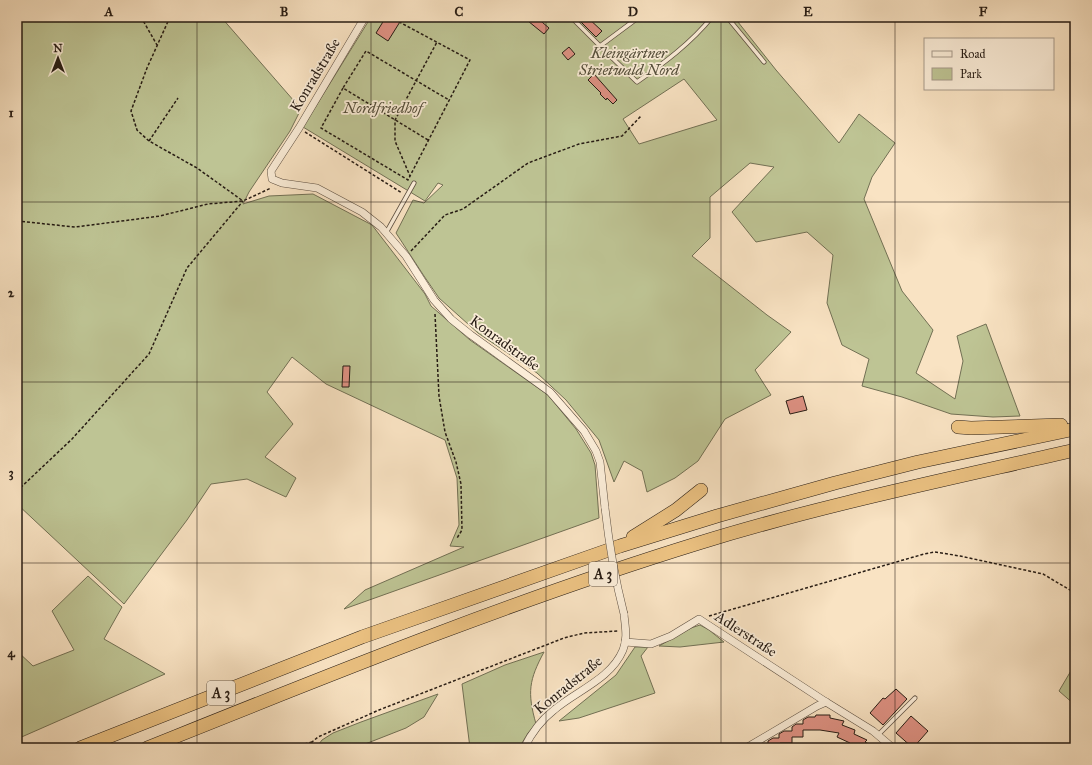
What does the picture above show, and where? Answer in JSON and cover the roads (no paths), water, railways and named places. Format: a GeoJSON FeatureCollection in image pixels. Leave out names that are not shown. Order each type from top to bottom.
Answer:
{"type":"FeatureCollection","features":[{"type":"Feature","properties":{"kind":"highway"},"geometry":{"type":"LineString","coordinates":[[958,427],[971,428],[1075,425]]}},
{"type":"Feature","properties":{"kind":"highway","name":"A 3"},"geometry":{"type":"LineString","coordinates":[[80,748],[362,637],[620,546],[717,516],[836,483],[918,462],[1075,429]]}},
{"type":"Feature","properties":{"kind":"highway","name":"A 3"},"geometry":{"type":"LineString","coordinates":[[147,748],[447,629],[634,563],[702,542],[840,504],[1075,450]]}},
{"type":"Feature","properties":{"kind":"highway"},"geometry":{"type":"LineString","coordinates":[[620,546],[676,510],[701,490]]}},
{"type":"Feature","properties":{"kind":"street","name":"Konradstraße"},"geometry":{"type":"LineString","coordinates":[[365,17],[271,171],[272,179],[282,183],[317,188],[362,212],[381,227],[406,256],[434,300],[451,319],[550,392],[584,431],[596,451],[600,462],[610,548],[624,614],[626,631],[625,642],[617,660],[606,672],[549,714],[533,732],[524,748]]}},
{"type":"Feature","properties":{"kind":"street","name":"Adlerstraße"},"geometry":{"type":"LineString","coordinates":[[625,642],[651,644],[671,636],[699,619],[878,735],[893,748]]}},
{"type":"Feature","properties":{"kind":"street"},"geometry":{"type":"LineString","coordinates":[[746,748],[826,702]]}},
{"type":"Feature","properties":{"kind":"lane"},"geometry":{"type":"LineString","coordinates":[[571,17],[637,82],[679,51],[700,32],[712,17]]}},
{"type":"Feature","properties":{"kind":"lane"},"geometry":{"type":"LineString","coordinates":[[600,46],[639,17]]}},
{"type":"Feature","properties":{"kind":"lane"},"geometry":{"type":"LineString","coordinates":[[727,17],[764,62]]}},
{"type":"Feature","properties":{"kind":"lane"},"geometry":{"type":"LineString","coordinates":[[386,233],[414,183]]}},
{"type":"Feature","properties":{"kind":"lane"},"geometry":{"type":"LineString","coordinates":[[878,735],[915,698]]}},
{"type":"Feature","properties":{"kind":"park label","name":"Kleingärtner Strietwald Nord"},"geometry":{"type":"Point","coordinates":[629,62]}},
{"type":"Feature","properties":{"kind":"park label","name":"Nordfriedhof"},"geometry":{"type":"Point","coordinates":[383,108]}}]}
